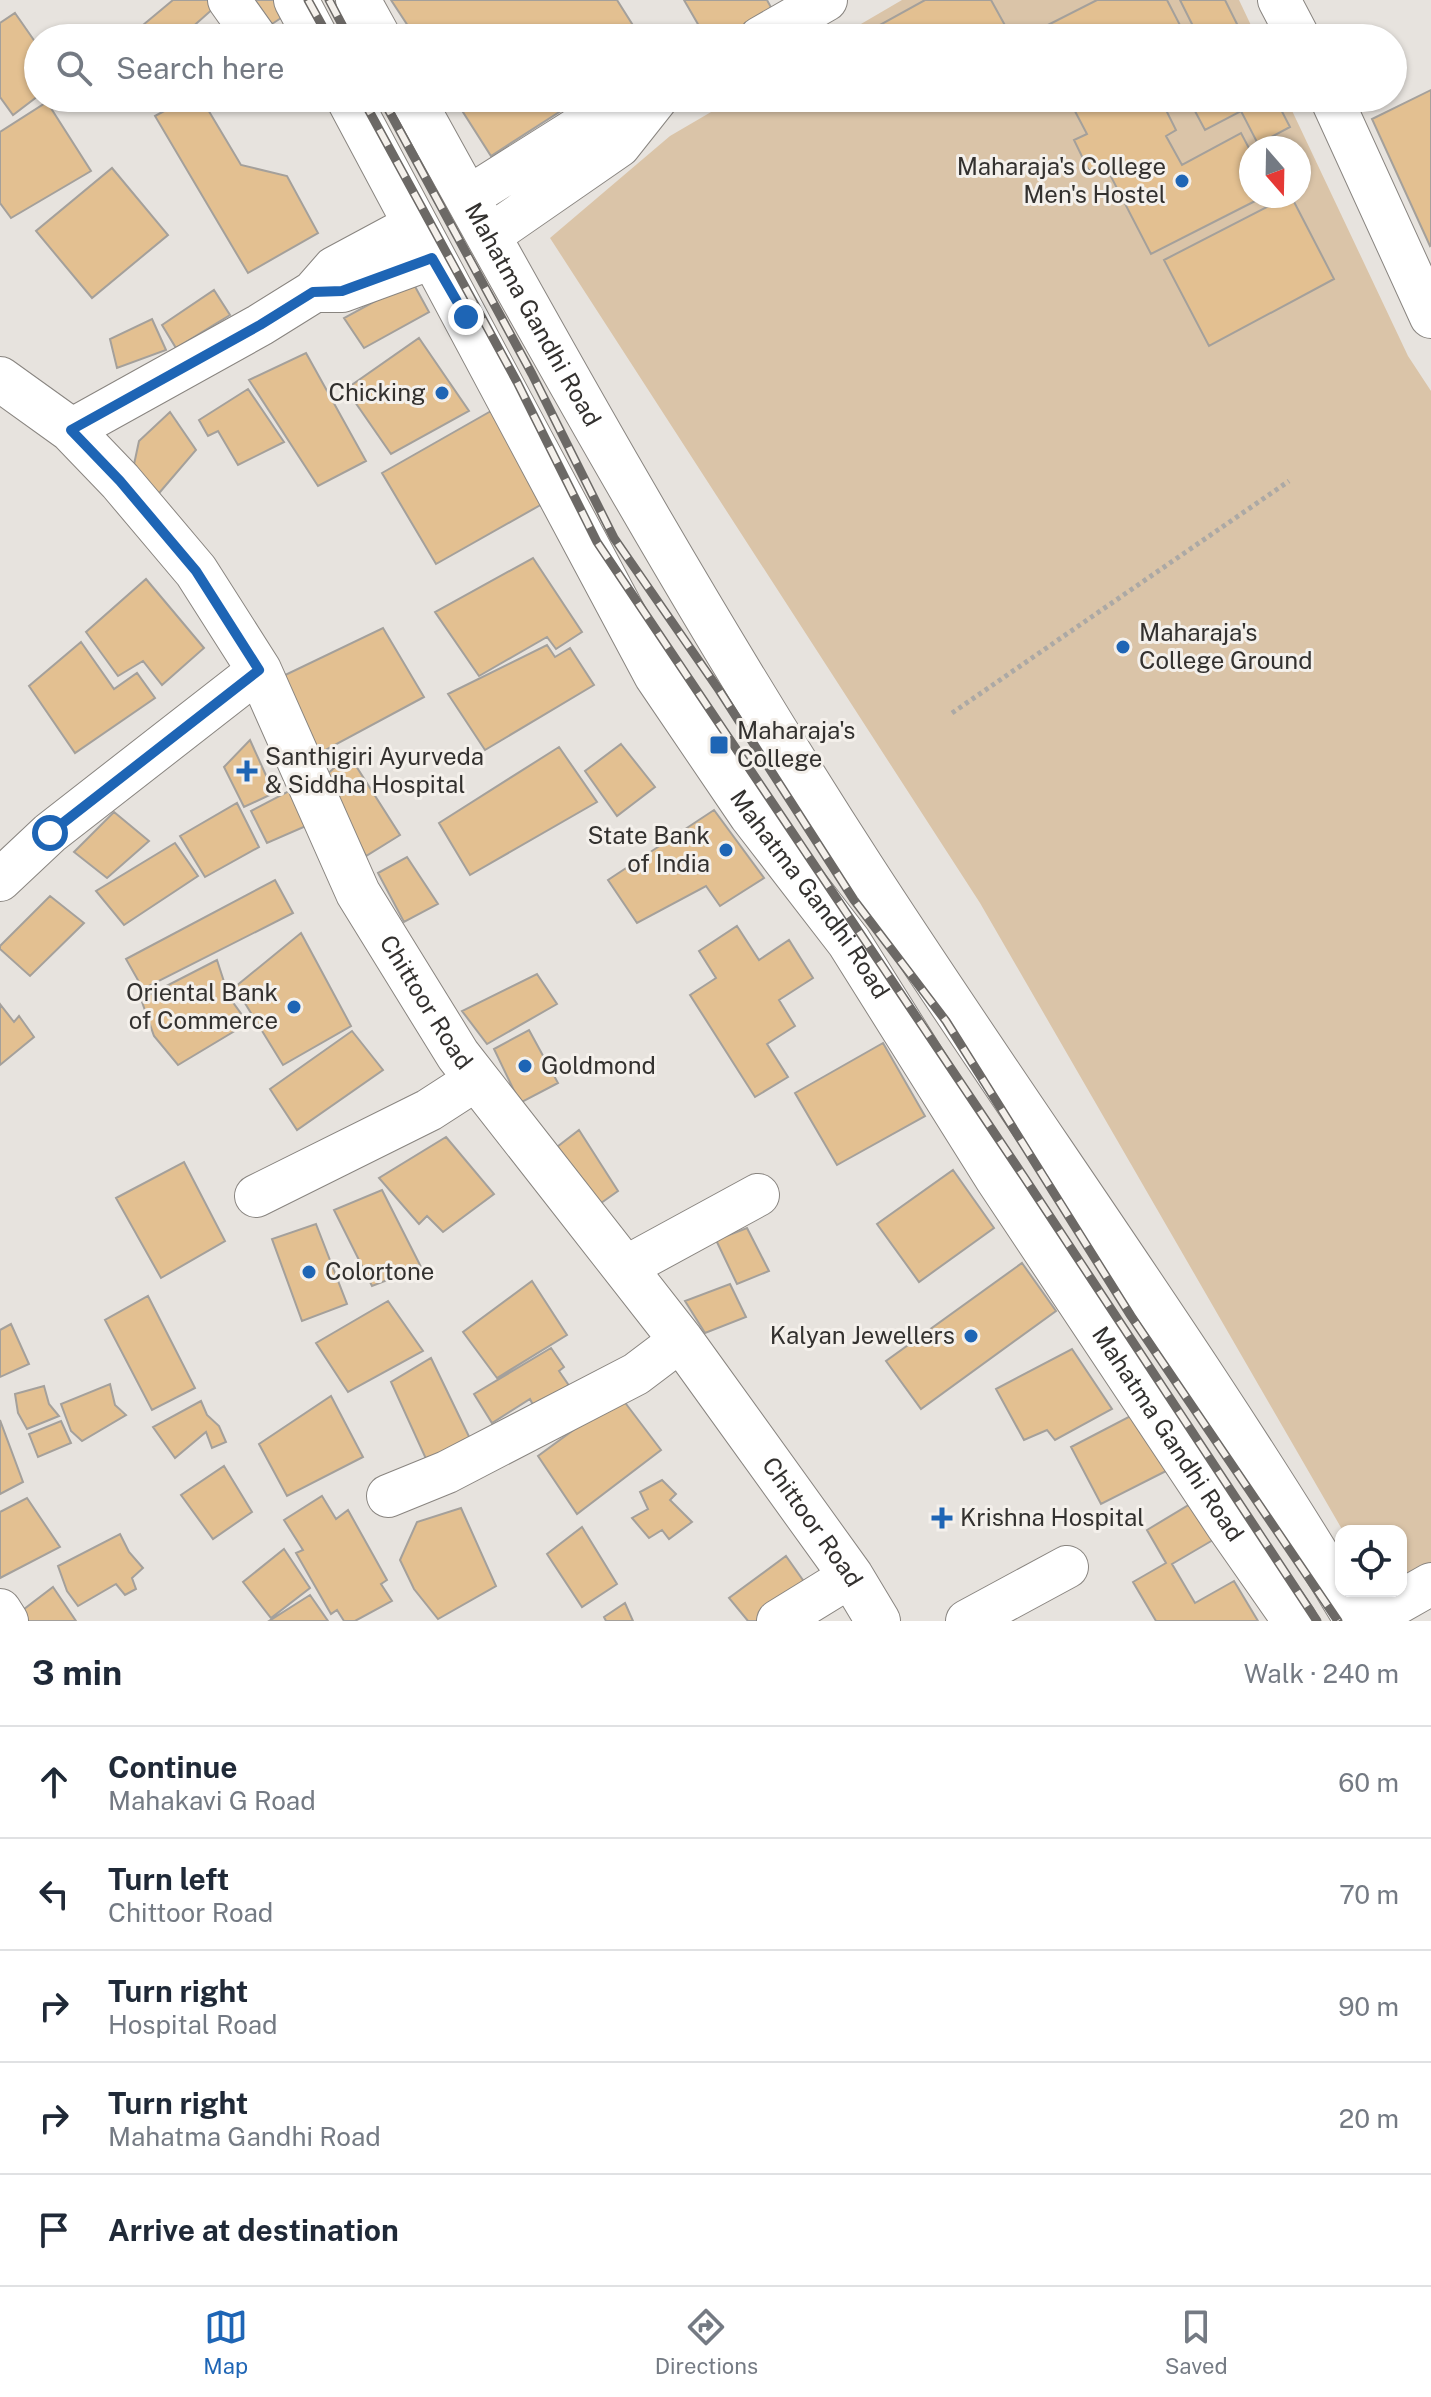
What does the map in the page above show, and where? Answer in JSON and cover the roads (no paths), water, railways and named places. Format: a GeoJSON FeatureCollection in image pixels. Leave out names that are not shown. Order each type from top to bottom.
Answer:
{"type":"FeatureCollection","features":[{"type":"Feature","properties":{"kind":"main road"},"geometry":{"type":"LineString","coordinates":[[296,0],[309,24]]}},
{"type":"Feature","properties":{"kind":"main road"},"geometry":{"type":"LineString","coordinates":[[358,0],[371,24]]}},
{"type":"Feature","properties":{"kind":"main road","name":"Mahatma Gandhi Road"},"geometry":{"type":"LineString","coordinates":[[355,112],[656,675],[751,815],[849,942],[997,1178],[1295,1621]]}},
{"type":"Feature","properties":{"kind":"main road","name":"Mahatma Gandhi Road"},"geometry":{"type":"LineString","coordinates":[[420,112],[662,543],[861,867],[1284,1499],[1357,1621]]}},
{"type":"Feature","properties":{"kind":"main road"},"geometry":{"type":"LineString","coordinates":[[423,242],[467,198]]}},
{"type":"Feature","properties":{"kind":"main road"},"geometry":{"type":"LineString","coordinates":[[423,242],[489,236]]}},
{"type":"Feature","properties":{"kind":"main road","name":"Chittoor Road"},"geometry":{"type":"LineString","coordinates":[[4,390],[71,430],[120,481],[196,571],[259,670],[358,893],[458,1055],[681,1340],[851,1576],[878,1621]]}},
{"type":"Feature","properties":{"kind":"main road"},"geometry":{"type":"LineString","coordinates":[[1146,1400],[1200,1374]]}},
{"type":"Feature","properties":{"kind":"street"},"geometry":{"type":"LineString","coordinates":[[229,0],[246,24]]}},
{"type":"Feature","properties":{"kind":"street"},"geometry":{"type":"LineString","coordinates":[[784,24],[826,0]]}},
{"type":"Feature","properties":{"kind":"street"},"geometry":{"type":"LineString","coordinates":[[1279,0],[1292,24]]}},
{"type":"Feature","properties":{"kind":"street"},"geometry":{"type":"LineString","coordinates":[[467,198],[597,116],[610,112]]}},
{"type":"Feature","properties":{"kind":"street"},"geometry":{"type":"LineString","coordinates":[[489,236],[619,146],[644,112]]}},
{"type":"Feature","properties":{"kind":"street"},"geometry":{"type":"LineString","coordinates":[[1337,112],[1431,317]]}},
{"type":"Feature","properties":{"kind":"street"},"geometry":{"type":"LineString","coordinates":[[71,430],[260,325],[313,292],[342,291],[423,242]]}},
{"type":"Feature","properties":{"kind":"street"},"geometry":{"type":"LineString","coordinates":[[0,880],[50,833],[259,670]]}},
{"type":"Feature","properties":{"kind":"street"},"geometry":{"type":"LineString","coordinates":[[256,1196],[429,1110],[477,1079]]}},
{"type":"Feature","properties":{"kind":"street"},"geometry":{"type":"LineString","coordinates":[[624,1268],[758,1195]]}},
{"type":"Feature","properties":{"kind":"street"},"geometry":{"type":"LineString","coordinates":[[388,1496],[447,1472],[636,1374],[681,1340]]}},
{"type":"Feature","properties":{"kind":"street"},"geometry":{"type":"LineString","coordinates":[[967,1621],[1067,1567]]}},
{"type":"Feature","properties":{"kind":"street"},"geometry":{"type":"LineString","coordinates":[[778,1621],[851,1576]]}},
{"type":"Feature","properties":{"kind":"street"},"geometry":{"type":"LineString","coordinates":[[1366,1621],[1431,1584]]}},
{"type":"Feature","properties":{"kind":"street"},"geometry":{"type":"LineString","coordinates":[[0,1610],[7,1621]]}},
{"type":"Feature","properties":{"kind":"railway"},"geometry":{"type":"LineString","coordinates":[[308,0],[321,24]]}},
{"type":"Feature","properties":{"kind":"railway"},"geometry":{"type":"LineString","coordinates":[[329,0],[342,24]]}},
{"type":"Feature","properties":{"kind":"railway"},"geometry":{"type":"LineString","coordinates":[[370,112],[517,382],[597,542],[1024,1177],[1317,1621]]}},
{"type":"Feature","properties":{"kind":"railway"},"geometry":{"type":"LineString","coordinates":[[390,112],[532,374],[614,538],[719,690],[854,900],[946,1021],[1131,1316],[1338,1621]]}},
{"type":"Feature","properties":{"kind":"place","name":"Maharaja's College Men's Hostel"},"geometry":{"type":"Point","coordinates":[1182,181]}},
{"type":"Feature","properties":{"kind":"place","name":"Chicking"},"geometry":{"type":"Point","coordinates":[442,393]}},
{"type":"Feature","properties":{"kind":"place","name":"Maharaja's College Ground"},"geometry":{"type":"Point","coordinates":[1123,647]}},
{"type":"Feature","properties":{"kind":"place","name":"Maharaja's College"},"geometry":{"type":"Point","coordinates":[719,745]}},
{"type":"Feature","properties":{"kind":"place","name":"Santhigiri Ayurveda & Siddha Hospital"},"geometry":{"type":"Point","coordinates":[247,771]}},
{"type":"Feature","properties":{"kind":"place","name":"State Bank of India"},"geometry":{"type":"Point","coordinates":[726,850]}},
{"type":"Feature","properties":{"kind":"place","name":"Oriental Bank of Commerce"},"geometry":{"type":"Point","coordinates":[294,1007]}},
{"type":"Feature","properties":{"kind":"place","name":"Goldmond"},"geometry":{"type":"Point","coordinates":[525,1066]}},
{"type":"Feature","properties":{"kind":"place","name":"Colortone"},"geometry":{"type":"Point","coordinates":[309,1272]}},
{"type":"Feature","properties":{"kind":"place","name":"Kalyan Jewellers"},"geometry":{"type":"Point","coordinates":[971,1336]}},
{"type":"Feature","properties":{"kind":"place","name":"Krishna Hospital"},"geometry":{"type":"Point","coordinates":[942,1518]}}]}
